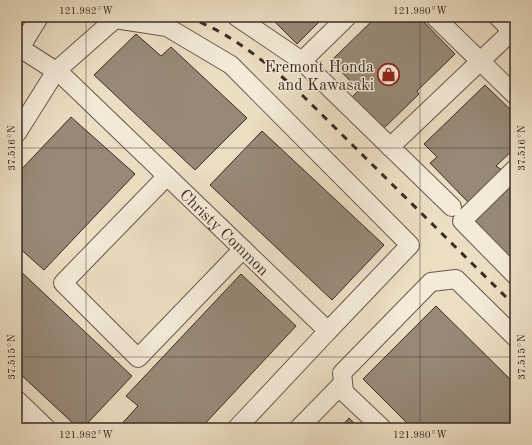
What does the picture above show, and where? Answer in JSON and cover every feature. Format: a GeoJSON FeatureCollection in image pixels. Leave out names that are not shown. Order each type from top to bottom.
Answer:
{"type":"FeatureCollection","features":[{"type":"Feature","properties":{"kind":"street"},"geometry":{"type":"LineString","coordinates":[[19,51],[40,17]]}},
{"type":"Feature","properties":{"kind":"street"},"geometry":{"type":"LineString","coordinates":[[237,17],[302,62],[452,207]]}},
{"type":"Feature","properties":{"kind":"street"},"geometry":{"type":"LineString","coordinates":[[302,62],[346,17]]}},
{"type":"Feature","properties":{"kind":"street"},"geometry":{"type":"LineString","coordinates":[[435,17],[515,95]]}},
{"type":"Feature","properties":{"kind":"street"},"geometry":{"type":"LineString","coordinates":[[390,147],[479,61],[513,33],[498,17]]}},
{"type":"Feature","properties":{"kind":"street"},"geometry":{"type":"LineString","coordinates":[[17,133],[56,71],[115,18],[167,27],[231,65],[410,245],[237,428]]}},
{"type":"Feature","properties":{"kind":"street","name":"Christy Common"},"geometry":{"type":"LineString","coordinates":[[19,51],[62,75],[328,330]]}},
{"type":"Feature","properties":{"kind":"street"},"geometry":{"type":"LineString","coordinates":[[515,170],[462,221],[515,275]]}},
{"type":"Feature","properties":{"kind":"street"},"geometry":{"type":"LineString","coordinates":[[167,176],[63,283],[138,358],[243,249]]}},
{"type":"Feature","properties":{"kind":"street"},"geometry":{"type":"LineString","coordinates":[[382,428],[344,392],[342,373],[431,282],[456,279],[515,337]]}},
{"type":"Feature","properties":{"kind":"street"},"geometry":{"type":"LineString","coordinates":[[299,428],[343,383]]}},
{"type":"Feature","properties":{"kind":"street"},"geometry":{"type":"LineString","coordinates":[[17,400],[27,422],[46,428]]}},
{"type":"Feature","properties":{"kind":"building"},"geometry":{"type":"Polygon","coordinates":[[[270,17],[324,17],[297,44],[270,17]]]}},
{"type":"Feature","properties":{"kind":"building","name":"Fremont Honda and Kawasaki"},"geometry":{"type":"Polygon","coordinates":[[[376,17],[419,17],[455,54],[417,91],[419,94],[382,130],[351,98],[359,90],[331,61],[376,17]]]}},
{"type":"Feature","properties":{"kind":"building"},"geometry":{"type":"Polygon","coordinates":[[[136,34],[161,56],[171,47],[247,118],[195,170],[94,75],[136,34]]]}},
{"type":"Feature","properties":{"kind":"building"},"geometry":{"type":"Polygon","coordinates":[[[485,85],[515,114],[515,148],[496,166],[502,170],[468,202],[430,163],[437,157],[424,144],[485,85]]]}},
{"type":"Feature","properties":{"kind":"building"},"geometry":{"type":"Polygon","coordinates":[[[71,117],[135,174],[44,270],[17,246],[17,174],[71,117]]]}},
{"type":"Feature","properties":{"kind":"building"},"geometry":{"type":"Polygon","coordinates":[[[262,131],[384,245],[332,300],[210,185],[262,131]]]}},
{"type":"Feature","properties":{"kind":"building"},"geometry":{"type":"Polygon","coordinates":[[[515,180],[515,262],[474,220],[515,180]]]}},
{"type":"Feature","properties":{"kind":"building"},"geometry":{"type":"Polygon","coordinates":[[[17,268],[132,376],[83,428],[78,428],[17,371],[17,268]]]}},
{"type":"Feature","properties":{"kind":"building"},"geometry":{"type":"Polygon","coordinates":[[[241,274],[296,326],[201,428],[118,428],[138,406],[126,396],[241,274]]]}},
{"type":"Feature","properties":{"kind":"building"},"geometry":{"type":"Polygon","coordinates":[[[436,306],[515,384],[515,428],[412,428],[363,379],[436,306]]]}},
{"type":"Feature","properties":{"kind":"building"},"geometry":{"type":"Polygon","coordinates":[[[349,418],[359,428],[340,428],[349,418]]]}},
{"type":"Feature","properties":{"kind":"railway"},"geometry":{"type":"LineString","coordinates":[[187,17],[217,30],[245,48],[296,89],[515,306]]}},
{"type":"Feature","properties":{"kind":"place","name":"Fremont Honda and Kawasaki"},"geometry":{"type":"Point","coordinates":[389,75]}}]}
